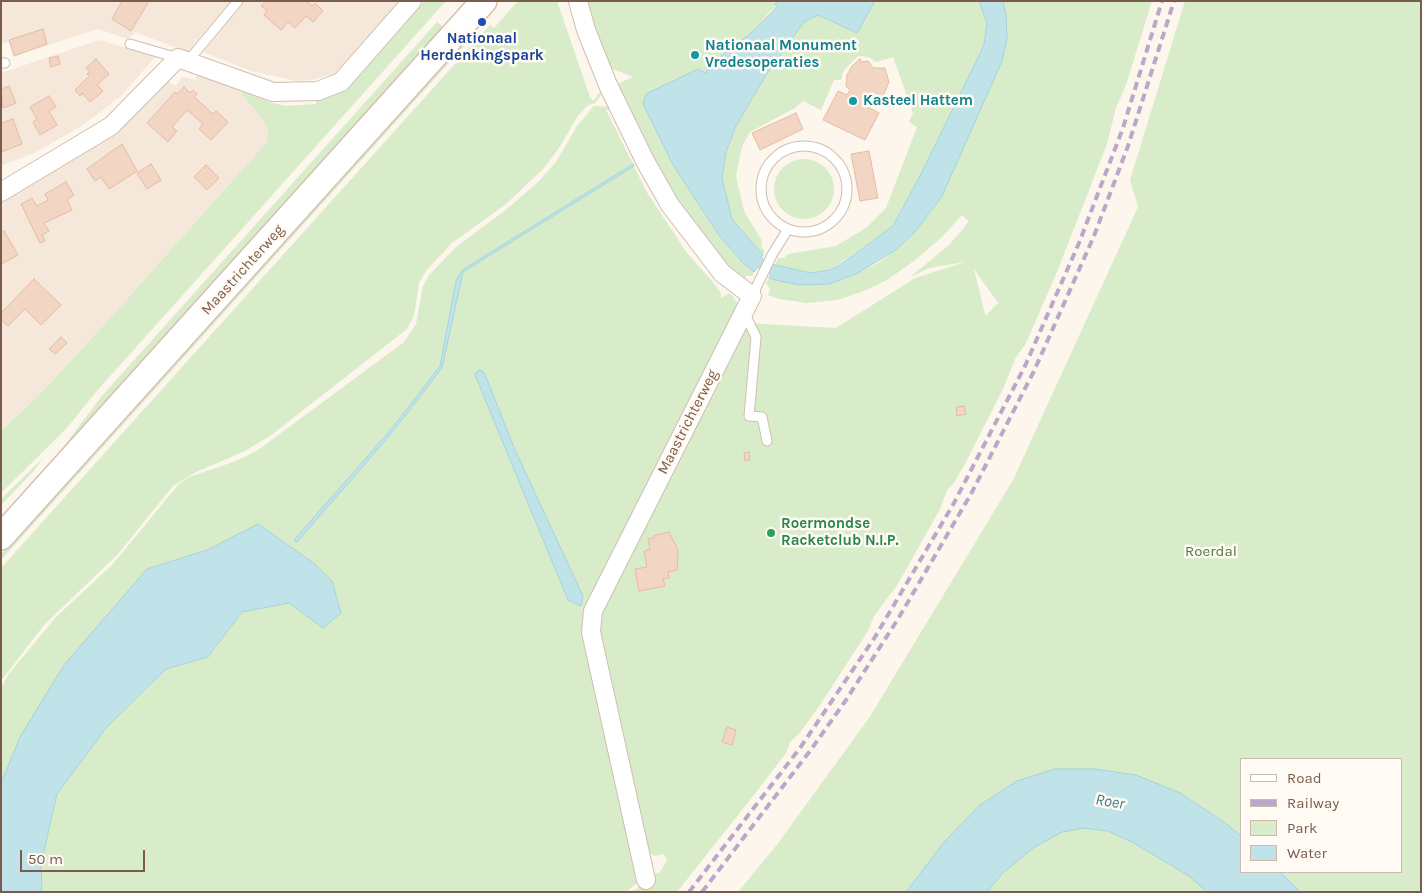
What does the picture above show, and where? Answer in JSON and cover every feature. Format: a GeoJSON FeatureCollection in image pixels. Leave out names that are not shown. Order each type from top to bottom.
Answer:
{"type":"FeatureCollection","features":[{"type":"Feature","properties":{"kind":"main road","name":"Maastrichterweg"},"geometry":{"type":"LineString","coordinates":[[1,537],[484,1]]}},
{"type":"Feature","properties":{"kind":"street"},"geometry":{"type":"LineString","coordinates":[[1,192],[111,126],[183,59],[273,92],[318,90],[341,82],[412,1]]}},
{"type":"Feature","properties":{"kind":"street"},"geometry":{"type":"LineString","coordinates":[[578,1],[586,30],[608,85],[645,161],[670,205],[722,273],[751,296]]}},
{"type":"Feature","properties":{"kind":"street","name":"Maastrichterweg"},"geometry":{"type":"LineString","coordinates":[[646,880],[591,632],[593,610],[751,296]]}},
{"type":"Feature","properties":{"kind":"lane"},"geometry":{"type":"LineString","coordinates":[[130,44],[183,59],[238,1]]}},
{"type":"Feature","properties":{"kind":"lane"},"geometry":{"type":"LineString","coordinates":[[803,146],[818,148],[830,155],[839,165],[845,177],[844,204],[837,215],[821,227],[802,232],[788,229],[776,222],[766,210],[761,196],[761,181],[766,167],[782,152],[803,146]]}},
{"type":"Feature","properties":{"kind":"lane"},"geometry":{"type":"LineString","coordinates":[[767,441],[762,417],[749,416],[756,337],[751,296],[772,254],[788,229]]}},
{"type":"Feature","properties":{"kind":"shaded area"},"geometry":{"type":"Polygon","coordinates":[[[1,1],[231,1],[187,52],[135,32],[128,39],[98,29],[14,56],[9,41],[1,44],[1,1]]]}},
{"type":"Feature","properties":{"kind":"shaded area"},"geometry":{"type":"Polygon","coordinates":[[[245,1],[399,1],[337,73],[312,80],[296,81],[251,71],[203,52],[245,1]]]}},
{"type":"Feature","properties":{"kind":"shaded area"},"geometry":{"type":"Polygon","coordinates":[[[99,40],[156,56],[121,96],[80,127],[34,153],[1,166],[1,73],[99,40]]]}},
{"type":"Feature","properties":{"kind":"shaded area"},"geometry":{"type":"Polygon","coordinates":[[[198,72],[248,91],[248,93],[241,94],[264,121],[268,131],[266,143],[103,326],[40,394],[1,431],[1,202],[102,142],[124,124],[167,80],[175,86],[182,77],[195,80],[198,72]]]}},
{"type":"Feature","properties":{"kind":"green space"},"geometry":{"type":"Polygon","coordinates":[[[424,1],[446,1],[96,392],[66,429],[1,493],[1,431],[40,394],[103,326],[266,143],[268,131],[264,121],[241,94],[245,92],[269,102],[286,106],[316,104],[316,99],[341,92],[355,81],[424,1]]]}},
{"type":"Feature","properties":{"kind":"green space"},"geometry":{"type":"Polygon","coordinates":[[[518,1],[557,1],[590,97],[593,101],[604,87],[605,90],[595,103],[587,106],[577,117],[559,148],[544,168],[506,204],[452,243],[426,271],[419,283],[414,316],[407,329],[270,436],[243,452],[196,472],[173,486],[118,554],[44,625],[1,681],[1,568],[490,25],[494,28],[518,1]]]}},
{"type":"Feature","properties":{"kind":"green space"},"geometry":{"type":"Polygon","coordinates":[[[584,1],[780,1],[750,34],[707,65],[707,74],[697,69],[643,104],[672,163],[713,227],[735,255],[754,272],[753,276],[747,276],[740,281],[709,249],[654,164],[617,84],[633,77],[608,67],[584,1]]]}},
{"type":"Feature","properties":{"kind":"green space"},"geometry":{"type":"Polygon","coordinates":[[[875,1],[979,1],[987,23],[984,44],[921,174],[893,226],[830,270],[811,273],[775,265],[778,258],[784,258],[788,254],[836,246],[866,228],[886,208],[917,127],[909,122],[913,113],[893,57],[876,62],[869,57],[858,56],[844,70],[841,80],[834,80],[821,110],[803,101],[795,108],[750,132],[742,147],[736,176],[744,211],[762,241],[761,247],[765,251],[763,255],[732,219],[722,178],[726,152],[736,126],[766,75],[804,22],[818,15],[857,33],[875,1]]]}},
{"type":"Feature","properties":{"kind":"green space","name":"Roermondse Racketclub N.I.P."},"geometry":{"type":"Polygon","coordinates":[[[1003,1],[1152,1],[1126,85],[1116,108],[1107,144],[1057,272],[1026,343],[1015,359],[1003,389],[965,464],[954,483],[947,490],[940,509],[898,584],[874,616],[868,631],[820,705],[799,734],[790,742],[786,753],[677,892],[629,892],[638,888],[650,875],[660,872],[667,860],[663,854],[655,856],[648,853],[599,637],[600,617],[608,596],[610,597],[610,588],[746,323],[836,328],[915,278],[965,262],[929,268],[909,278],[949,245],[963,229],[969,221],[962,215],[941,238],[914,261],[887,280],[864,291],[838,300],[806,303],[779,299],[768,295],[770,289],[766,283],[769,278],[806,285],[845,279],[878,263],[896,250],[916,231],[942,196],[1001,61],[1007,30],[1003,1]],[[974,269],[985,314],[998,303],[974,269]]]}},
{"type":"Feature","properties":{"kind":"green space","name":"Roerdal"},"geometry":{"type":"Polygon","coordinates":[[[1185,1],[1421,1],[1421,892],[738,892],[776,846],[869,718],[1013,480],[1138,207],[1130,180],[1185,1]]]}},
{"type":"Feature","properties":{"kind":"green space"},"geometry":{"type":"Polygon","coordinates":[[[437,22],[446,29],[55,458],[101,397],[437,22]]]}},
{"type":"Feature","properties":{"kind":"green space"},"geometry":{"type":"Polygon","coordinates":[[[460,43],[465,45],[1,560],[1,554],[460,43]]]}},
{"type":"Feature","properties":{"kind":"green space"},"geometry":{"type":"Polygon","coordinates":[[[594,106],[613,107],[614,110],[606,110],[633,164],[462,270],[456,281],[440,366],[389,432],[296,541],[392,434],[442,368],[463,272],[634,166],[646,191],[687,253],[713,282],[721,293],[721,298],[730,293],[738,304],[738,311],[590,614],[638,882],[626,892],[42,892],[41,864],[57,794],[106,728],[166,669],[208,657],[242,612],[289,603],[323,628],[341,613],[332,581],[315,564],[258,524],[207,550],[147,569],[20,737],[1,783],[1,688],[8,675],[56,617],[112,565],[178,485],[189,477],[236,461],[258,450],[404,342],[416,324],[423,286],[429,275],[456,247],[507,209],[538,182],[556,162],[577,126],[594,106]],[[484,372],[475,375],[568,600],[581,605],[583,596],[515,450],[484,372]]]}},
{"type":"Feature","properties":{"kind":"green space"},"geometry":{"type":"Polygon","coordinates":[[[804,159],[821,164],[829,172],[834,189],[829,206],[821,214],[804,219],[787,214],[779,206],[774,189],[779,172],[787,164],[804,159]]]}},
{"type":"Feature","properties":{"kind":"green space"},"geometry":{"type":"Polygon","coordinates":[[[43,458],[33,472],[1,505],[1,499],[43,458]]]}},
{"type":"Feature","properties":{"kind":"water"},"geometry":{"type":"Polygon","coordinates":[[[780,1],[875,1],[857,33],[818,15],[804,22],[766,75],[736,126],[726,152],[722,178],[732,219],[763,255],[761,258],[775,265],[811,273],[830,270],[838,266],[893,226],[921,174],[984,45],[987,23],[979,1],[1003,1],[1006,15],[1007,38],[1002,61],[942,196],[916,231],[896,250],[856,274],[829,284],[800,285],[784,282],[769,278],[771,273],[758,267],[754,272],[741,261],[718,234],[672,163],[643,104],[646,94],[698,69],[707,74],[707,66],[750,34],[777,6],[775,4],[780,1]]]}},
{"type":"Feature","properties":{"kind":"water"},"geometry":{"type":"Polygon","coordinates":[[[633,164],[634,166],[463,272],[442,368],[392,433],[297,542],[294,540],[389,432],[440,366],[456,281],[462,270],[633,164]]]}},
{"type":"Feature","properties":{"kind":"water"},"geometry":{"type":"Polygon","coordinates":[[[479,370],[484,372],[515,450],[583,596],[581,606],[568,600],[475,375],[479,370]]]}},
{"type":"Feature","properties":{"kind":"water"},"geometry":{"type":"Polygon","coordinates":[[[258,524],[315,564],[332,581],[341,613],[323,628],[289,603],[242,612],[208,657],[166,669],[106,728],[57,794],[41,864],[42,892],[1,892],[1,783],[20,737],[64,665],[147,569],[207,550],[258,524]]]}},
{"type":"Feature","properties":{"kind":"water","name":"Roer"},"geometry":{"type":"Polygon","coordinates":[[[1055,769],[1095,769],[1136,775],[1180,793],[1224,822],[1240,835],[1240,873],[1281,873],[1300,892],[1207,892],[1189,876],[1134,843],[1108,831],[1084,828],[1062,832],[1033,848],[1003,873],[987,892],[906,892],[945,841],[980,805],[1017,781],[1055,769]]]}},
{"type":"Feature","properties":{"kind":"building"},"geometry":{"type":"Polygon","coordinates":[[[122,1],[149,1],[131,31],[112,19],[122,1]]]}},
{"type":"Feature","properties":{"kind":"building"},"geometry":{"type":"Polygon","coordinates":[[[266,1],[307,1],[312,6],[315,3],[323,11],[313,22],[306,16],[295,28],[288,22],[281,30],[264,15],[267,11],[261,6],[266,1]]]}},
{"type":"Feature","properties":{"kind":"building"},"geometry":{"type":"Polygon","coordinates":[[[43,29],[47,44],[14,56],[9,40],[43,29]]]}},
{"type":"Feature","properties":{"kind":"building"},"geometry":{"type":"Polygon","coordinates":[[[58,56],[60,64],[51,67],[49,58],[58,56]]]}},
{"type":"Feature","properties":{"kind":"building"},"geometry":{"type":"Polygon","coordinates":[[[96,59],[109,74],[97,85],[103,91],[90,102],[82,93],[80,96],[75,90],[89,76],[87,74],[90,72],[86,68],[96,59]]]}},
{"type":"Feature","properties":{"kind":"building","name":"Kasteel Hattem"},"geometry":{"type":"Polygon","coordinates":[[[860,59],[861,62],[868,61],[873,68],[885,68],[889,82],[883,96],[868,103],[866,106],[879,113],[865,140],[823,120],[838,91],[847,95],[850,90],[846,86],[847,75],[852,66],[860,59]]]}},
{"type":"Feature","properties":{"kind":"building"},"geometry":{"type":"Polygon","coordinates":[[[9,86],[16,103],[3,108],[1,89],[9,86]]]}},
{"type":"Feature","properties":{"kind":"building"},"geometry":{"type":"Polygon","coordinates":[[[184,87],[190,93],[193,90],[197,94],[194,97],[213,114],[216,111],[228,122],[211,140],[199,129],[203,124],[187,110],[172,127],[177,131],[168,142],[147,123],[175,92],[177,94],[184,87]]]}},
{"type":"Feature","properties":{"kind":"building"},"geometry":{"type":"Polygon","coordinates":[[[49,96],[56,107],[49,111],[57,125],[40,135],[33,122],[37,119],[30,107],[49,96]]]}},
{"type":"Feature","properties":{"kind":"building"},"geometry":{"type":"Polygon","coordinates":[[[796,113],[803,129],[760,150],[752,133],[796,113]]]}},
{"type":"Feature","properties":{"kind":"building"},"geometry":{"type":"Polygon","coordinates":[[[13,119],[22,144],[1,152],[1,123],[13,119]]]}},
{"type":"Feature","properties":{"kind":"building"},"geometry":{"type":"Polygon","coordinates":[[[122,144],[137,171],[109,189],[101,177],[95,181],[87,169],[122,144]]]}},
{"type":"Feature","properties":{"kind":"building"},"geometry":{"type":"Polygon","coordinates":[[[869,151],[878,198],[860,201],[851,154],[869,151]]]}},
{"type":"Feature","properties":{"kind":"building"},"geometry":{"type":"Polygon","coordinates":[[[151,164],[161,180],[147,189],[137,173],[151,164]]]}},
{"type":"Feature","properties":{"kind":"building"},"geometry":{"type":"Polygon","coordinates":[[[206,165],[219,178],[207,190],[194,177],[206,165]]]}},
{"type":"Feature","properties":{"kind":"building"},"geometry":{"type":"Polygon","coordinates":[[[66,182],[74,195],[67,200],[72,210],[44,223],[49,231],[42,235],[45,241],[40,243],[21,204],[32,198],[37,206],[48,200],[45,194],[66,182]]]}},
{"type":"Feature","properties":{"kind":"building"},"geometry":{"type":"Polygon","coordinates":[[[4,231],[18,255],[1,264],[1,233],[4,231]]]}},
{"type":"Feature","properties":{"kind":"building"},"geometry":{"type":"Polygon","coordinates":[[[34,279],[61,305],[41,325],[25,309],[8,326],[1,320],[1,313],[34,279]]]}},
{"type":"Feature","properties":{"kind":"building"},"geometry":{"type":"Polygon","coordinates":[[[61,337],[67,343],[55,354],[49,349],[61,337]]]}},
{"type":"Feature","properties":{"kind":"building"},"geometry":{"type":"Polygon","coordinates":[[[964,406],[966,414],[957,416],[956,407],[964,406]]]}},
{"type":"Feature","properties":{"kind":"building"},"geometry":{"type":"Polygon","coordinates":[[[749,452],[750,460],[745,461],[744,453],[749,452]]]}},
{"type":"Feature","properties":{"kind":"building"},"geometry":{"type":"Polygon","coordinates":[[[669,532],[678,550],[677,570],[668,572],[669,578],[663,579],[665,586],[639,591],[635,569],[647,567],[644,551],[650,549],[648,539],[669,532]]]}},
{"type":"Feature","properties":{"kind":"building"},"geometry":{"type":"Polygon","coordinates":[[[727,727],[736,730],[732,745],[722,742],[727,727]]]}},
{"type":"Feature","properties":{"kind":"railway"},"geometry":{"type":"LineString","coordinates":[[689,892],[800,748],[875,637],[954,503],[1025,366],[1079,243],[1123,128],[1162,1]]}},
{"type":"Feature","properties":{"kind":"railway"},"geometry":{"type":"LineString","coordinates":[[702,892],[810,751],[846,700],[898,619],[971,494],[1034,371],[1094,236],[1128,146],[1174,1]]}},
{"type":"Feature","properties":{"kind":"place","name":"Nationaal Herdenkingspark"},"geometry":{"type":"Point","coordinates":[482,22]}},
{"type":"Feature","properties":{"kind":"place","name":"Nationaal Monument Vredesoperaties"},"geometry":{"type":"Point","coordinates":[695,55]}},
{"type":"Feature","properties":{"kind":"place","name":"Kasteel Hattem"},"geometry":{"type":"Point","coordinates":[853,101]}},
{"type":"Feature","properties":{"kind":"place","name":"Roermondse Racketclub N.I.P."},"geometry":{"type":"Point","coordinates":[771,533]}}]}
